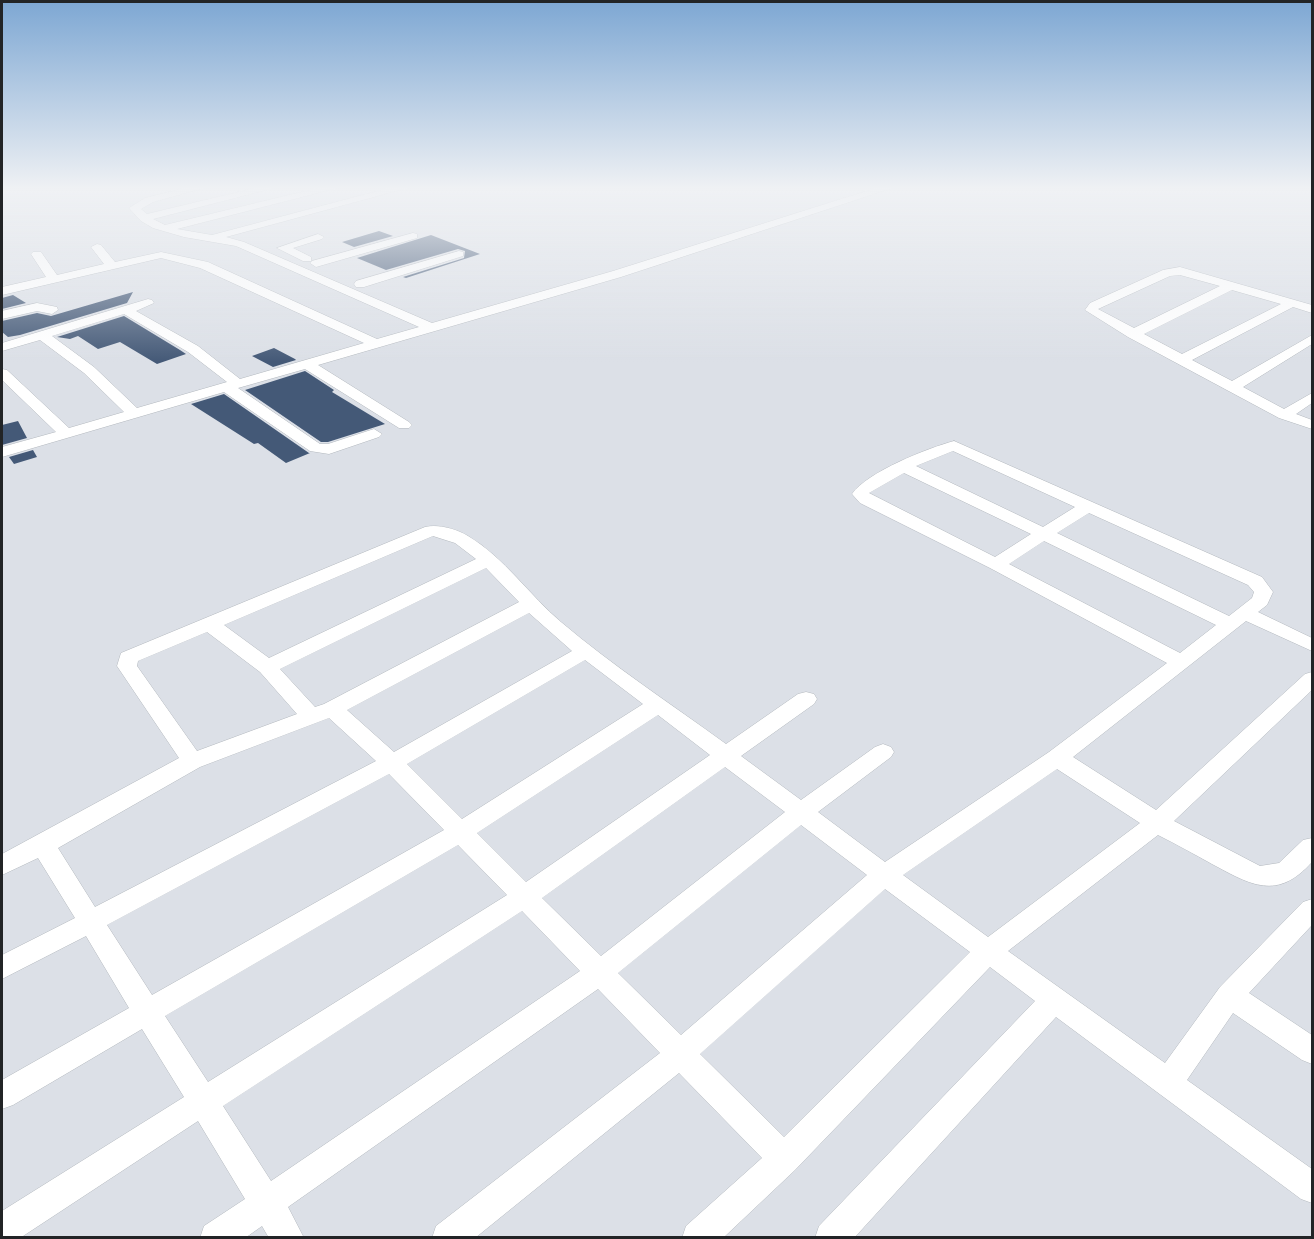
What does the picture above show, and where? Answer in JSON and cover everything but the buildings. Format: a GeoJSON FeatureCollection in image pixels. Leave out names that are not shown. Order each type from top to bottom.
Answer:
{"type":"FeatureCollection","features":[{"type":"Feature","properties":{"kind":"street"},"geometry":{"type":"LineString","coordinates":[[244,246],[432,328]]}},
{"type":"Feature","properties":{"kind":"street"},"geometry":{"type":"LineString","coordinates":[[290,246],[283,248],[449,323]]}},
{"type":"Feature","properties":{"kind":"street"},"geometry":{"type":"LineString","coordinates":[[316,264],[379,246]]}},
{"type":"Feature","properties":{"kind":"street"},"geometry":{"type":"LineString","coordinates":[[2,452],[617,274],[705,246]]}},
{"type":"Feature","properties":{"kind":"street"},"geometry":{"type":"LineString","coordinates":[[98,247],[112,266]]}},
{"type":"Feature","properties":{"kind":"street"},"geometry":{"type":"LineString","coordinates":[[37,254],[54,280]]}},
{"type":"Feature","properties":{"kind":"street"},"geometry":{"type":"LineString","coordinates":[[360,284],[459,254]]}},
{"type":"Feature","properties":{"kind":"street"},"geometry":{"type":"LineString","coordinates":[[2,291],[161,255],[189,260],[375,343]]}},
{"type":"Feature","properties":{"kind":"street"},"geometry":{"type":"LineString","coordinates":[[1312,309],[1192,273],[1173,271],[1094,306],[1091,310],[1284,415],[1312,425]]}},
{"type":"Feature","properties":{"kind":"street"},"geometry":{"type":"LineString","coordinates":[[1133,334],[1232,285]]}},
{"type":"Feature","properties":{"kind":"street"},"geometry":{"type":"LineString","coordinates":[[2,347],[148,303]]}},
{"type":"Feature","properties":{"kind":"street"},"geometry":{"type":"LineString","coordinates":[[1181,360],[1292,303]]}},
{"type":"Feature","properties":{"kind":"street"},"geometry":{"type":"LineString","coordinates":[[2,315],[37,307],[52,310]]}},
{"type":"Feature","properties":{"kind":"street"},"geometry":{"type":"LineString","coordinates":[[125,310],[193,349],[232,385],[316,448],[329,449],[374,434]]}},
{"type":"Feature","properties":{"kind":"street"},"geometry":{"type":"LineString","coordinates":[[42,335],[89,370],[134,414]]}},
{"type":"Feature","properties":{"kind":"street"},"geometry":{"type":"LineString","coordinates":[[1232,387],[1312,339]]}},
{"type":"Feature","properties":{"kind":"street"},"geometry":{"type":"LineString","coordinates":[[306,363],[404,425]]}},
{"type":"Feature","properties":{"kind":"street"},"geometry":{"type":"LineString","coordinates":[[2,373],[66,433]]}},
{"type":"Feature","properties":{"kind":"street"},"geometry":{"type":"LineString","coordinates":[[1284,415],[1312,397]]}},
{"type":"Feature","properties":{"kind":"street"},"geometry":{"type":"LineString","coordinates":[[448,1238],[679,1054],[885,875],[1057,758],[1238,619],[1260,601],[1264,592],[1255,581],[954,446],[905,466],[864,489],[860,494],[1182,662]]}},
{"type":"Feature","properties":{"kind":"street"},"geometry":{"type":"LineString","coordinates":[[905,466],[1046,535],[1238,619],[1312,645]]}},
{"type":"Feature","properties":{"kind":"street"},"geometry":{"type":"LineString","coordinates":[[996,564],[1046,535],[1088,506]]}},
{"type":"Feature","properties":{"kind":"street"},"geometry":{"type":"LineString","coordinates":[[192,761],[126,666],[128,658],[430,531],[442,530],[450,533],[489,560],[545,618],[800,813],[1312,1188]]}},
{"type":"Feature","properties":{"kind":"street"},"geometry":{"type":"LineString","coordinates":[[267,668],[489,560]]}},
{"type":"Feature","properties":{"kind":"street"},"geometry":{"type":"LineString","coordinates":[[2,865],[44,845],[192,761],[322,713],[532,603]]}},
{"type":"Feature","properties":{"kind":"street"},"geometry":{"type":"LineString","coordinates":[[208,623],[322,713],[392,763],[784,1159]]}},
{"type":"Feature","properties":{"kind":"street"},"geometry":{"type":"LineString","coordinates":[[2,968],[392,763],[587,651]]}},
{"type":"Feature","properties":{"kind":"street"},"geometry":{"type":"LineString","coordinates":[[698,1238],[784,1159],[989,951],[1157,823],[1312,679]]}},
{"type":"Feature","properties":{"kind":"street"},"geometry":{"type":"LineString","coordinates":[[2,1230],[524,897],[806,699]]}},
{"type":"Feature","properties":{"kind":"street"},"geometry":{"type":"LineString","coordinates":[[2,1095],[147,1009],[460,832],[658,705]]}},
{"type":"Feature","properties":{"kind":"street"},"geometry":{"type":"LineString","coordinates":[[216,1238],[599,973],[800,813],[883,752]]}},
{"type":"Feature","properties":{"kind":"street"},"geometry":{"type":"LineString","coordinates":[[1057,758],[1157,823],[1256,876],[1274,877],[1291,870],[1312,847]]}},
{"type":"Feature","properties":{"kind":"street"},"geometry":{"type":"LineString","coordinates":[[44,845],[288,1238]]}},
{"type":"Feature","properties":{"kind":"street"},"geometry":{"type":"LineString","coordinates":[[1168,1083],[1230,995],[1308,922]]}},
{"type":"Feature","properties":{"kind":"street"},"geometry":{"type":"LineString","coordinates":[[1230,995],[1312,1051]]}},
{"type":"Feature","properties":{"kind":"street"},"geometry":{"type":"LineString","coordinates":[[831,1238],[1055,999]]}}]}
